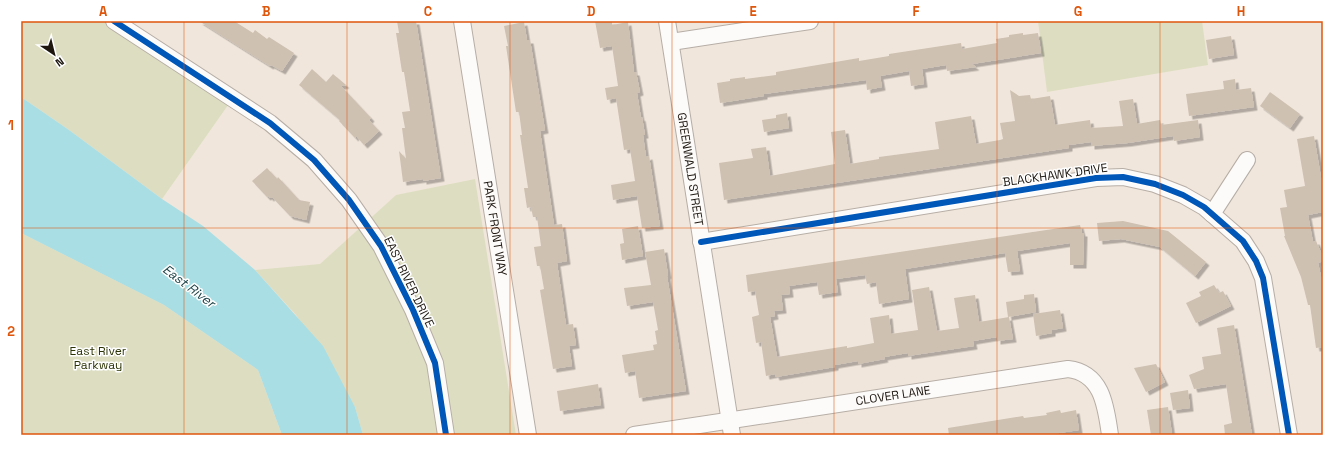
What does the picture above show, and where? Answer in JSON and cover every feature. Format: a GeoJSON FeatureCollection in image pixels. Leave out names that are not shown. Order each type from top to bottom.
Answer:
{"type":"FeatureCollection","features":[{"type":"Feature","properties":{"kind":"street","name":"EAST RIVER DRIVE"},"geometry":{"type":"LineString","coordinates":[[114,21],[270,123],[314,160],[350,200],[382,246],[422,330],[435,363],[446,435]]}},
{"type":"Feature","properties":{"kind":"street","name":"PARK FRONT WAY"},"geometry":{"type":"LineString","coordinates":[[462,21],[528,435]]}},
{"type":"Feature","properties":{"kind":"street","name":"GREENWALD STREET"},"geometry":{"type":"LineString","coordinates":[[667,21],[731,428]]}},
{"type":"Feature","properties":{"kind":"street"},"geometry":{"type":"LineString","coordinates":[[671,42],[810,21]]}},
{"type":"Feature","properties":{"kind":"street"},"geometry":{"type":"LineString","coordinates":[[1212,214],[1247,160]]}},
{"type":"Feature","properties":{"kind":"street","name":"BLACKHAWK DRIVE"},"geometry":{"type":"LineString","coordinates":[[702,242],[1096,178],[1123,177],[1155,184],[1183,195],[1204,207],[1243,241],[1256,261],[1263,278],[1289,435]]}},
{"type":"Feature","properties":{"kind":"street","name":"CLOVER LANE"},"geometry":{"type":"LineString","coordinates":[[634,435],[731,428],[1068,369],[1077,370],[1086,375],[1100,390],[1105,402],[1110,435]]}},
{"type":"Feature","properties":{"kind":"green space"},"geometry":{"type":"Polygon","coordinates":[[[21,21],[114,21],[233,98],[162,199],[69,130],[21,97],[21,21]]]}},
{"type":"Feature","properties":{"kind":"green space"},"geometry":{"type":"Polygon","coordinates":[[[1038,21],[1202,21],[1208,65],[1047,92],[1038,21]]]}},
{"type":"Feature","properties":{"kind":"green space"},"geometry":{"type":"Polygon","coordinates":[[[475,179],[516,435],[363,435],[355,407],[296,315],[255,270],[320,264],[396,195],[475,179]]]}},
{"type":"Feature","properties":{"kind":"green space","name":"East River Parkway"},"geometry":{"type":"Polygon","coordinates":[[[21,233],[164,305],[258,370],[282,435],[21,435],[21,233]]]}},
{"type":"Feature","properties":{"kind":"water","name":"East River"},"geometry":{"type":"Polygon","coordinates":[[[21,97],[69,130],[162,199],[203,226],[255,270],[323,346],[355,407],[363,435],[282,435],[258,370],[164,305],[21,233],[21,97]]]}},
{"type":"Feature","properties":{"kind":"building"},"geometry":{"type":"Polygon","coordinates":[[[199,21],[234,21],[253,33],[255,30],[267,39],[269,37],[294,53],[282,71],[271,65],[270,66],[199,21]]]}},
{"type":"Feature","properties":{"kind":"building"},"geometry":{"type":"Polygon","coordinates":[[[397,21],[416,21],[441,178],[403,182],[399,151],[406,159],[402,128],[405,128],[402,112],[410,111],[396,33],[399,33],[397,21]]]}},
{"type":"Feature","properties":{"kind":"building"},"geometry":{"type":"Polygon","coordinates":[[[595,21],[612,21],[612,25],[628,22],[634,72],[636,72],[640,92],[637,93],[645,135],[643,135],[646,157],[649,156],[660,226],[642,228],[637,196],[613,200],[611,185],[635,181],[630,149],[624,150],[616,98],[607,100],[605,88],[618,86],[612,46],[600,48],[595,21]]]}},
{"type":"Feature","properties":{"kind":"building"},"geometry":{"type":"Polygon","coordinates":[[[524,22],[527,40],[530,40],[545,130],[540,131],[554,225],[562,224],[567,261],[557,263],[566,325],[573,324],[576,345],[569,346],[572,366],[553,369],[540,290],[544,289],[540,266],[537,266],[534,247],[541,246],[537,217],[533,217],[531,207],[527,208],[524,188],[528,188],[520,135],[522,135],[519,112],[516,112],[504,26],[524,22]]]}},
{"type":"Feature","properties":{"kind":"building"},"geometry":{"type":"Polygon","coordinates":[[[1023,33],[1023,35],[1038,33],[1041,53],[972,64],[976,67],[947,71],[946,65],[922,69],[924,84],[911,86],[909,71],[880,76],[882,87],[867,90],[866,80],[764,94],[764,96],[720,103],[717,83],[730,81],[730,79],[745,77],[745,79],[776,75],[776,72],[859,58],[859,61],[889,56],[889,54],[961,43],[962,49],[997,43],[996,39],[1023,33]]]}},
{"type":"Feature","properties":{"kind":"building"},"geometry":{"type":"Polygon","coordinates":[[[1231,36],[1234,55],[1209,59],[1206,40],[1231,36]]]}},
{"type":"Feature","properties":{"kind":"building"},"geometry":{"type":"Polygon","coordinates":[[[312,69],[326,82],[333,74],[346,85],[341,86],[371,118],[369,120],[379,131],[364,145],[356,136],[355,138],[339,121],[340,120],[299,85],[312,69]]]}},
{"type":"Feature","properties":{"kind":"building"},"geometry":{"type":"Polygon","coordinates":[[[1235,79],[1236,90],[1251,88],[1254,107],[1189,116],[1186,94],[1224,89],[1223,81],[1235,79]]]}},
{"type":"Feature","properties":{"kind":"building"},"geometry":{"type":"Polygon","coordinates":[[[1010,90],[1019,96],[1030,95],[1031,99],[1050,96],[1055,125],[1090,120],[1091,128],[1123,126],[1119,101],[1133,99],[1137,124],[1160,120],[1161,125],[1198,120],[1200,137],[1174,141],[1173,136],[1128,143],[1091,146],[1091,142],[1069,145],[1069,148],[724,200],[719,163],[753,158],[751,149],[766,147],[770,176],[835,164],[831,132],[845,130],[850,164],[879,159],[879,157],[939,149],[935,122],[971,116],[976,144],[1003,139],[1000,123],[1015,121],[1010,90]]]}},
{"type":"Feature","properties":{"kind":"building"},"geometry":{"type":"Polygon","coordinates":[[[1270,92],[1300,114],[1290,128],[1260,106],[1270,92]]]}},
{"type":"Feature","properties":{"kind":"building"},"geometry":{"type":"Polygon","coordinates":[[[787,113],[789,128],[764,132],[762,120],[776,118],[776,115],[787,113]]]}},
{"type":"Feature","properties":{"kind":"building"},"geometry":{"type":"Polygon","coordinates":[[[1314,136],[1323,189],[1323,212],[1308,215],[1313,242],[1316,241],[1323,257],[1323,261],[1318,263],[1323,285],[1323,347],[1316,348],[1310,305],[1308,305],[1301,277],[1284,236],[1280,208],[1287,207],[1284,190],[1305,186],[1297,139],[1314,136]]]}},
{"type":"Feature","properties":{"kind":"building"},"geometry":{"type":"Polygon","coordinates":[[[267,168],[277,179],[278,177],[299,200],[310,202],[306,220],[290,216],[272,197],[267,197],[252,181],[267,168]]]}},
{"type":"Feature","properties":{"kind":"building"},"geometry":{"type":"Polygon","coordinates":[[[1123,221],[1168,231],[1206,262],[1195,276],[1160,247],[1121,239],[1099,241],[1097,223],[1123,221]]]}},
{"type":"Feature","properties":{"kind":"building"},"geometry":{"type":"Polygon","coordinates":[[[1080,225],[1082,233],[1084,233],[1083,265],[1070,265],[1070,243],[1017,251],[1020,271],[1008,272],[1005,253],[905,269],[909,299],[879,304],[876,282],[867,284],[865,275],[836,279],[838,292],[819,295],[817,282],[789,286],[790,294],[781,295],[783,310],[774,311],[775,316],[770,317],[777,357],[874,343],[870,318],[889,315],[891,334],[918,330],[912,290],[929,287],[937,331],[959,328],[954,298],[975,295],[979,322],[1009,317],[1013,339],[997,341],[997,337],[973,341],[974,346],[908,356],[908,353],[884,357],[885,359],[858,364],[858,361],[835,365],[835,367],[776,377],[775,374],[766,376],[761,342],[756,343],[752,317],[759,315],[755,291],[748,292],[746,275],[1080,225]]]}},
{"type":"Feature","properties":{"kind":"building"},"geometry":{"type":"Polygon","coordinates":[[[638,226],[643,256],[622,260],[620,244],[624,243],[622,229],[638,226]]]}},
{"type":"Feature","properties":{"kind":"building"},"geometry":{"type":"Polygon","coordinates":[[[664,249],[686,391],[639,398],[635,371],[625,373],[622,355],[654,350],[653,345],[657,344],[655,331],[658,330],[653,302],[627,306],[624,288],[651,285],[645,252],[664,249]]]}},
{"type":"Feature","properties":{"kind":"building"},"geometry":{"type":"Polygon","coordinates":[[[1214,285],[1219,293],[1223,291],[1231,306],[1196,323],[1186,303],[1201,296],[1199,292],[1214,285]]]}},
{"type":"Feature","properties":{"kind":"building"},"geometry":{"type":"Polygon","coordinates":[[[1034,294],[1036,312],[1008,317],[1006,302],[1024,299],[1024,295],[1034,294]]]}},
{"type":"Feature","properties":{"kind":"building"},"geometry":{"type":"Polygon","coordinates":[[[1060,310],[1063,328],[1052,330],[1052,333],[1036,336],[1033,314],[1060,310]]]}},
{"type":"Feature","properties":{"kind":"building"},"geometry":{"type":"Polygon","coordinates":[[[1234,325],[1252,435],[1225,435],[1224,425],[1232,423],[1226,384],[1194,389],[1189,375],[1204,369],[1202,357],[1221,354],[1217,328],[1234,325]]]}},
{"type":"Feature","properties":{"kind":"building"},"geometry":{"type":"Polygon","coordinates":[[[1156,364],[1165,382],[1146,392],[1134,368],[1156,364]]]}},
{"type":"Feature","properties":{"kind":"building"},"geometry":{"type":"Polygon","coordinates":[[[598,384],[601,405],[560,411],[557,391],[598,384]]]}},
{"type":"Feature","properties":{"kind":"building"},"geometry":{"type":"Polygon","coordinates":[[[1188,390],[1190,408],[1173,410],[1170,393],[1188,390]]]}},
{"type":"Feature","properties":{"kind":"building"},"geometry":{"type":"Polygon","coordinates":[[[1168,407],[1172,434],[1151,435],[1147,410],[1168,407]]]}},
{"type":"Feature","properties":{"kind":"building"},"geometry":{"type":"Polygon","coordinates":[[[1060,410],[1061,413],[1076,410],[1079,430],[1046,435],[949,435],[948,428],[1023,416],[1024,418],[1047,415],[1046,413],[1060,410]]]}},
{"type":"Feature","properties":{"kind":"cycle path"},"geometry":{"type":"LineString","coordinates":[[114,21],[270,123],[314,160],[349,200],[381,246],[413,310],[435,363],[446,435]]}},
{"type":"Feature","properties":{"kind":"cycle path"},"geometry":{"type":"LineString","coordinates":[[701,242],[1096,178],[1123,177],[1155,184],[1183,195],[1204,207],[1243,241],[1256,261],[1263,278],[1289,435]]}}]}
